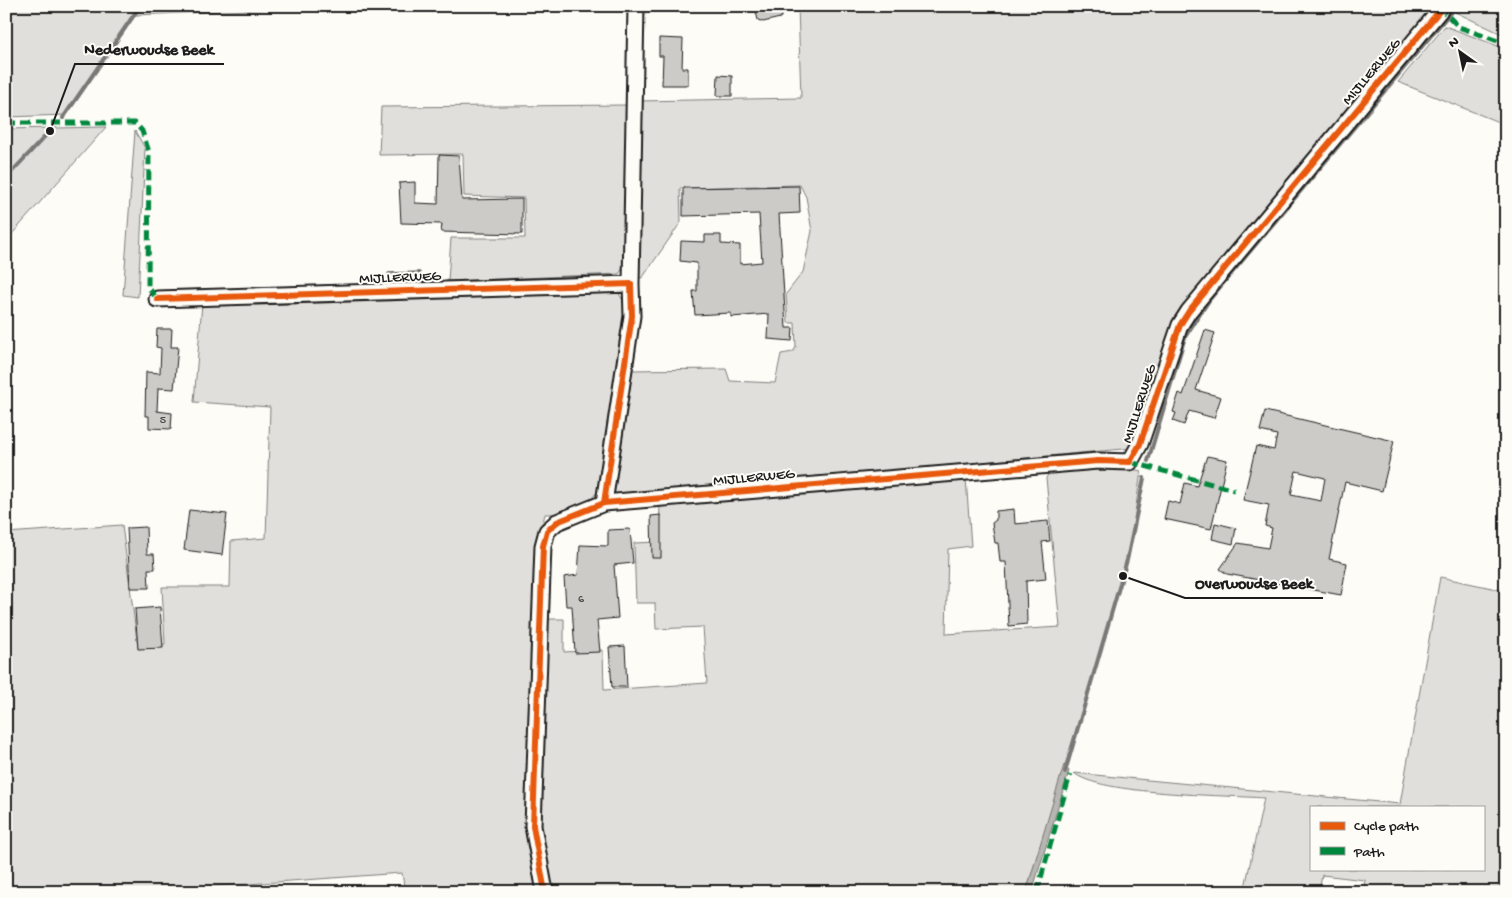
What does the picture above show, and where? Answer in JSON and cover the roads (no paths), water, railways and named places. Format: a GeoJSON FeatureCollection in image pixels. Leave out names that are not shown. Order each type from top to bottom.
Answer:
{"type":"FeatureCollection","features":[{"type":"Feature","properties":{"kind":"street"},"geometry":{"type":"LineString","coordinates":[[604,504],[632,316],[636,6]]}},
{"type":"Feature","properties":{"kind":"street","name":"MIJLLERWEG"},"geometry":{"type":"LineString","coordinates":[[545,892],[533,826],[543,546],[547,531],[557,522],[604,504],[1098,461],[1130,462],[1140,444],[1180,325],[1189,311],[1441,9]]}},
{"type":"Feature","properties":{"kind":"street","name":"MIJLLERWEG"},"geometry":{"type":"LineString","coordinates":[[157,299],[631,284]]}},
{"type":"Feature","properties":{"kind":"waterway"},"geometry":{"type":"LineString","coordinates":[[63,118],[140,6]]}},
{"type":"Feature","properties":{"kind":"waterway"},"geometry":{"type":"LineString","coordinates":[[1148,461],[1185,337],[1210,299],[1456,6]]}},
{"type":"Feature","properties":{"kind":"waterway"},"geometry":{"type":"LineString","coordinates":[[6,178],[50,131]]}},
{"type":"Feature","properties":{"kind":"waterway"},"geometry":{"type":"LineString","coordinates":[[1065,772],[1127,560],[1144,478]]}},
{"type":"Feature","properties":{"kind":"place","name":"Nederwoudse Beek"},"geometry":{"type":"Point","coordinates":[50,131]}},
{"type":"Feature","properties":{"kind":"place","name":"Overwoudse Beek"},"geometry":{"type":"Point","coordinates":[1123,576]}}]}
